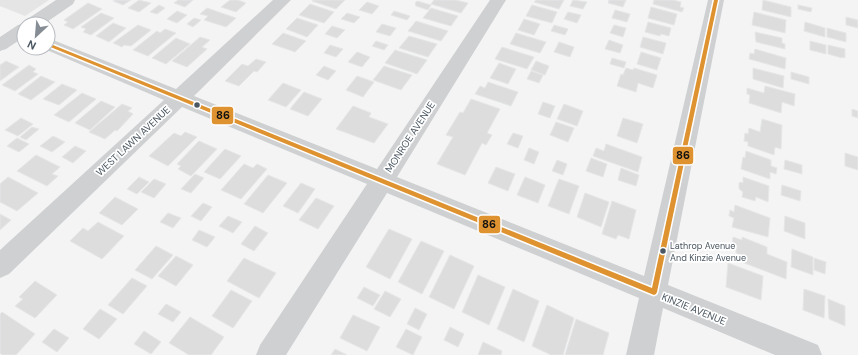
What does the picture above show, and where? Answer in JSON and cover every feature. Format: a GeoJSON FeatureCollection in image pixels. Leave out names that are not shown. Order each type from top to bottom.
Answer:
{"type":"FeatureCollection","features":[{"type":"Feature","properties":{"kind":"street"},"geometry":{"type":"LineString","coordinates":[[45,16],[67,0]]}},
{"type":"Feature","properties":{"kind":"street","name":"WEST LAWN AVENUE"},"geometry":{"type":"LineString","coordinates":[[0,266],[283,0]]}},
{"type":"Feature","properties":{"kind":"street","name":"MONROE AVENUE"},"geometry":{"type":"LineString","coordinates":[[270,355],[498,0]]}},
{"type":"Feature","properties":{"kind":"street"},"geometry":{"type":"LineString","coordinates":[[640,355],[716,0]]}},
{"type":"Feature","properties":{"kind":"street"},"geometry":{"type":"LineString","coordinates":[[0,24],[16,28]]}},
{"type":"Feature","properties":{"kind":"street"},"geometry":{"type":"LineString","coordinates":[[0,45],[16,35]]}},
{"type":"Feature","properties":{"kind":"street","name":"KINZIE AVENUE"},"geometry":{"type":"LineString","coordinates":[[56,47],[808,355]]}},
{"type":"Feature","properties":{"kind":"shaded area"},"geometry":{"type":"Polygon","coordinates":[[[0,0],[49,0],[25,16],[0,6],[0,0]]]}},
{"type":"Feature","properties":{"kind":"building"},"geometry":{"type":"Polygon","coordinates":[[[131,0],[123,5],[113,1],[131,0]]]}},
{"type":"Feature","properties":{"kind":"building"},"geometry":{"type":"Polygon","coordinates":[[[139,0],[151,3],[139,12],[128,8],[139,0]]]}},
{"type":"Feature","properties":{"kind":"building"},"geometry":{"type":"Polygon","coordinates":[[[178,0],[193,0],[185,7],[174,3],[178,0]]]}},
{"type":"Feature","properties":{"kind":"building"},"geometry":{"type":"Polygon","coordinates":[[[230,0],[238,0],[246,3],[236,12],[221,7],[230,0]]]}},
{"type":"Feature","properties":{"kind":"building"},"geometry":{"type":"Polygon","coordinates":[[[345,0],[336,9],[312,1],[345,0]]]}},
{"type":"Feature","properties":{"kind":"building"},"geometry":{"type":"Polygon","coordinates":[[[434,0],[456,0],[468,3],[461,13],[431,4],[434,0]]]}},
{"type":"Feature","properties":{"kind":"building"},"geometry":{"type":"Polygon","coordinates":[[[536,0],[564,0],[559,9],[534,2],[536,0]]]}},
{"type":"Feature","properties":{"kind":"building"},"geometry":{"type":"Polygon","coordinates":[[[573,0],[587,2],[583,9],[570,6],[573,0]]]}},
{"type":"Feature","properties":{"kind":"building"},"geometry":{"type":"Polygon","coordinates":[[[609,0],[626,0],[623,7],[608,3],[609,0]]]}},
{"type":"Feature","properties":{"kind":"building"},"geometry":{"type":"Polygon","coordinates":[[[654,0],[673,0],[681,2],[680,7],[684,8],[682,12],[653,4],[654,0]]]}},
{"type":"Feature","properties":{"kind":"building"},"geometry":{"type":"Polygon","coordinates":[[[763,0],[791,7],[791,17],[762,10],[763,0]]]}},
{"type":"Feature","properties":{"kind":"building"},"geometry":{"type":"Polygon","coordinates":[[[417,1],[431,5],[428,10],[416,6],[415,3],[417,1]]]}},
{"type":"Feature","properties":{"kind":"building"},"geometry":{"type":"Polygon","coordinates":[[[367,2],[379,6],[372,14],[359,10],[367,2]]]}},
{"type":"Feature","properties":{"kind":"building"},"geometry":{"type":"Polygon","coordinates":[[[88,3],[102,9],[73,29],[64,25],[68,22],[64,20],[88,3]]]}},
{"type":"Feature","properties":{"kind":"building"},"geometry":{"type":"Polygon","coordinates":[[[310,4],[334,12],[324,23],[299,15],[310,4]]]}},
{"type":"Feature","properties":{"kind":"building"},"geometry":{"type":"Polygon","coordinates":[[[159,5],[165,8],[157,14],[150,12],[159,5]]]}},
{"type":"Feature","properties":{"kind":"building"},"geometry":{"type":"Polygon","coordinates":[[[532,5],[557,12],[552,23],[526,16],[532,5]]]}},
{"type":"Feature","properties":{"kind":"building"},"geometry":{"type":"Polygon","coordinates":[[[798,5],[812,8],[811,12],[798,9],[798,5]]]}},
{"type":"Feature","properties":{"kind":"building"},"geometry":{"type":"Polygon","coordinates":[[[651,7],[677,14],[674,25],[648,18],[651,7]]]}},
{"type":"Feature","properties":{"kind":"building"},"geometry":{"type":"Polygon","coordinates":[[[207,8],[236,18],[226,27],[204,20],[208,16],[200,14],[207,8]]]}},
{"type":"Feature","properties":{"kind":"building"},"geometry":{"type":"Polygon","coordinates":[[[431,8],[458,16],[451,26],[423,18],[431,8]]]}},
{"type":"Feature","properties":{"kind":"building"},"geometry":{"type":"Polygon","coordinates":[[[615,10],[630,14],[627,22],[612,18],[615,10]]]}},
{"type":"Feature","properties":{"kind":"building"},"geometry":{"type":"Polygon","coordinates":[[[177,11],[187,15],[177,23],[167,19],[177,11]]]}},
{"type":"Feature","properties":{"kind":"building"},"geometry":{"type":"Polygon","coordinates":[[[394,11],[410,16],[407,20],[391,15],[394,11]]]}},
{"type":"Feature","properties":{"kind":"building"},"geometry":{"type":"Polygon","coordinates":[[[568,12],[581,15],[577,23],[564,19],[568,12]]]}},
{"type":"Feature","properties":{"kind":"building"},"geometry":{"type":"Polygon","coordinates":[[[754,12],[786,20],[785,33],[752,25],[754,12]]]}},
{"type":"Feature","properties":{"kind":"building"},"geometry":{"type":"Polygon","coordinates":[[[101,13],[114,18],[91,35],[83,32],[86,29],[81,27],[101,13]]]}},
{"type":"Feature","properties":{"kind":"building"},"geometry":{"type":"Polygon","coordinates":[[[347,13],[360,17],[354,23],[341,19],[347,13]]]}},
{"type":"Feature","properties":{"kind":"building"},"geometry":{"type":"Polygon","coordinates":[[[846,17],[858,20],[858,28],[846,25],[846,17]]]}},
{"type":"Feature","properties":{"kind":"building"},"geometry":{"type":"Polygon","coordinates":[[[194,18],[201,20],[193,27],[187,24],[194,18]]]}},
{"type":"Feature","properties":{"kind":"building"},"geometry":{"type":"Polygon","coordinates":[[[297,18],[318,25],[307,37],[286,29],[297,18]]]}},
{"type":"Feature","properties":{"kind":"building"},"geometry":{"type":"Polygon","coordinates":[[[524,19],[540,24],[534,35],[518,30],[524,19]]]}},
{"type":"Feature","properties":{"kind":"building"},"geometry":{"type":"Polygon","coordinates":[[[416,21],[448,31],[441,41],[408,31],[416,21]]]}},
{"type":"Feature","properties":{"kind":"building"},"geometry":{"type":"Polygon","coordinates":[[[648,22],[671,28],[669,36],[661,34],[660,36],[645,32],[648,22]]]}},
{"type":"Feature","properties":{"kind":"building"},"geometry":{"type":"Polygon","coordinates":[[[805,22],[825,28],[825,37],[804,31],[805,22]]]}},
{"type":"Feature","properties":{"kind":"building"},"geometry":{"type":"Polygon","coordinates":[[[113,23],[126,28],[109,42],[96,36],[113,23]]]}},
{"type":"Feature","properties":{"kind":"building"},"geometry":{"type":"Polygon","coordinates":[[[382,24],[396,28],[390,36],[376,32],[382,24]]]}},
{"type":"Feature","properties":{"kind":"building"},"geometry":{"type":"Polygon","coordinates":[[[138,25],[151,30],[131,46],[124,45],[122,47],[113,43],[138,25]]]}},
{"type":"Feature","properties":{"kind":"building"},"geometry":{"type":"Polygon","coordinates":[[[554,25],[568,29],[565,35],[551,31],[554,25]]]}},
{"type":"Feature","properties":{"kind":"building"},"geometry":{"type":"Polygon","coordinates":[[[614,25],[626,28],[623,37],[610,33],[614,25]]]}},
{"type":"Feature","properties":{"kind":"building"},"geometry":{"type":"Polygon","coordinates":[[[332,26],[345,30],[337,38],[325,34],[332,26]]]}},
{"type":"Feature","properties":{"kind":"building"},"geometry":{"type":"Polygon","coordinates":[[[827,28],[846,33],[846,42],[827,37],[827,28]]]}},
{"type":"Feature","properties":{"kind":"building"},"geometry":{"type":"Polygon","coordinates":[[[165,29],[176,33],[148,56],[133,50],[157,31],[160,33],[165,29]]]}},
{"type":"Feature","properties":{"kind":"building"},"geometry":{"type":"Polygon","coordinates":[[[755,32],[782,38],[782,43],[785,44],[785,49],[756,42],[755,32]]]}},
{"type":"Feature","properties":{"kind":"building"},"geometry":{"type":"Polygon","coordinates":[[[283,33],[306,41],[295,52],[272,44],[283,33]]]}},
{"type":"Feature","properties":{"kind":"building"},"geometry":{"type":"Polygon","coordinates":[[[516,33],[546,42],[540,53],[510,44],[516,33]]]}},
{"type":"Feature","properties":{"kind":"building"},"geometry":{"type":"Polygon","coordinates":[[[409,36],[437,44],[428,57],[399,48],[409,36]]]}},
{"type":"Feature","properties":{"kind":"building"},"geometry":{"type":"Polygon","coordinates":[[[200,37],[210,40],[202,47],[207,49],[187,67],[172,61],[200,37]]]}},
{"type":"Feature","properties":{"kind":"building"},"geometry":{"type":"Polygon","coordinates":[[[643,37],[666,43],[663,54],[640,47],[643,37]]]}},
{"type":"Feature","properties":{"kind":"building"},"geometry":{"type":"Polygon","coordinates":[[[176,38],[190,44],[166,64],[152,58],[176,38]]]}},
{"type":"Feature","properties":{"kind":"building"},"geometry":{"type":"Polygon","coordinates":[[[609,40],[623,45],[620,53],[605,49],[609,40]]]}},
{"type":"Feature","properties":{"kind":"building"},"geometry":{"type":"Polygon","coordinates":[[[376,41],[388,45],[384,50],[372,46],[376,41]]]}},
{"type":"Feature","properties":{"kind":"building"},"geometry":{"type":"Polygon","coordinates":[[[810,41],[826,45],[826,54],[810,50],[810,41]]]}},
{"type":"Feature","properties":{"kind":"building"},"geometry":{"type":"Polygon","coordinates":[[[559,42],[574,47],[570,57],[554,52],[559,42]]]}},
{"type":"Feature","properties":{"kind":"building"},"geometry":{"type":"Polygon","coordinates":[[[330,45],[343,49],[336,57],[324,53],[330,45]]]}},
{"type":"Feature","properties":{"kind":"building"},"geometry":{"type":"Polygon","coordinates":[[[828,45],[845,49],[845,58],[828,54],[828,45]]]}},
{"type":"Feature","properties":{"kind":"building"},"geometry":{"type":"Polygon","coordinates":[[[502,47],[534,57],[527,69],[495,59],[502,47]]]}},
{"type":"Feature","properties":{"kind":"building"},"geometry":{"type":"Polygon","coordinates":[[[755,49],[786,58],[785,69],[749,59],[750,53],[754,54],[755,49]]]}},
{"type":"Feature","properties":{"kind":"building"},"geometry":{"type":"Polygon","coordinates":[[[395,50],[427,60],[417,74],[385,63],[395,50]]]}},
{"type":"Feature","properties":{"kind":"building"},"geometry":{"type":"Polygon","coordinates":[[[357,52],[370,57],[362,67],[348,62],[357,52]]]}},
{"type":"Feature","properties":{"kind":"building"},"geometry":{"type":"Polygon","coordinates":[[[641,52],[661,58],[657,70],[637,64],[641,52]]]}},
{"type":"Feature","properties":{"kind":"building"},"geometry":{"type":"Polygon","coordinates":[[[612,58],[626,62],[624,68],[610,64],[612,58]]]}},
{"type":"Feature","properties":{"kind":"building"},"geometry":{"type":"Polygon","coordinates":[[[256,59],[266,62],[257,72],[254,71],[239,86],[225,81],[242,64],[248,66],[256,59]]]}},
{"type":"Feature","properties":{"kind":"building"},"geometry":{"type":"Polygon","coordinates":[[[6,61],[19,67],[0,81],[0,65],[6,61]]]}},
{"type":"Feature","properties":{"kind":"building"},"geometry":{"type":"Polygon","coordinates":[[[536,61],[549,66],[545,75],[531,70],[536,61]]]}},
{"type":"Feature","properties":{"kind":"building"},"geometry":{"type":"Polygon","coordinates":[[[499,63],[516,69],[508,84],[490,78],[499,63]]]}},
{"type":"Feature","properties":{"kind":"building"},"geometry":{"type":"Polygon","coordinates":[[[29,65],[36,69],[33,72],[38,74],[15,91],[2,85],[29,65]]]}},
{"type":"Feature","properties":{"kind":"building"},"geometry":{"type":"Polygon","coordinates":[[[324,66],[336,71],[328,80],[316,75],[324,66]]]}},
{"type":"Feature","properties":{"kind":"building"},"geometry":{"type":"Polygon","coordinates":[[[384,66],[412,75],[401,90],[373,80],[384,66]]]}},
{"type":"Feature","properties":{"kind":"building"},"geometry":{"type":"Polygon","coordinates":[[[626,68],[633,70],[634,68],[657,75],[653,88],[638,83],[636,92],[617,86],[621,74],[623,75],[626,68]]]}},
{"type":"Feature","properties":{"kind":"building"},"geometry":{"type":"Polygon","coordinates":[[[753,68],[784,76],[783,88],[753,79],[753,68]]]}},
{"type":"Feature","properties":{"kind":"building"},"geometry":{"type":"Polygon","coordinates":[[[531,71],[543,75],[539,83],[527,79],[531,71]]]}},
{"type":"Feature","properties":{"kind":"building"},"geometry":{"type":"Polygon","coordinates":[[[791,72],[809,77],[809,84],[791,79],[791,72]]]}},
{"type":"Feature","properties":{"kind":"building"},"geometry":{"type":"Polygon","coordinates":[[[41,76],[55,82],[31,100],[18,94],[41,76]]]}},
{"type":"Feature","properties":{"kind":"building"},"geometry":{"type":"Polygon","coordinates":[[[357,76],[374,82],[363,97],[346,90],[357,76]]]}},
{"type":"Feature","properties":{"kind":"building"},"geometry":{"type":"Polygon","coordinates":[[[488,82],[518,92],[511,106],[475,94],[480,86],[485,88],[488,82]]]}},
{"type":"Feature","properties":{"kind":"building"},"geometry":{"type":"Polygon","coordinates":[[[283,83],[301,90],[286,107],[268,100],[283,83]]]}},
{"type":"Feature","properties":{"kind":"building"},"geometry":{"type":"Polygon","coordinates":[[[62,84],[77,90],[59,105],[43,99],[62,84]]]}},
{"type":"Feature","properties":{"kind":"building"},"geometry":{"type":"Polygon","coordinates":[[[765,86],[795,94],[794,106],[782,102],[781,113],[749,103],[750,95],[747,94],[747,88],[764,93],[765,86]]]}},
{"type":"Feature","properties":{"kind":"building"},"geometry":{"type":"Polygon","coordinates":[[[304,92],[322,99],[308,116],[290,109],[304,92]]]}},
{"type":"Feature","properties":{"kind":"building"},"geometry":{"type":"Polygon","coordinates":[[[82,93],[96,99],[69,122],[54,115],[82,93]]]}},
{"type":"Feature","properties":{"kind":"building"},"geometry":{"type":"Polygon","coordinates":[[[471,99],[500,109],[487,133],[492,135],[486,145],[482,143],[465,175],[437,164],[453,137],[446,135],[460,112],[463,113],[471,99]]]}},
{"type":"Feature","properties":{"kind":"building"},"geometry":{"type":"Polygon","coordinates":[[[101,101],[115,107],[90,130],[75,123],[101,101]]]}},
{"type":"Feature","properties":{"kind":"building"},"geometry":{"type":"Polygon","coordinates":[[[543,102],[555,106],[550,118],[538,114],[543,102]]]}},
{"type":"Feature","properties":{"kind":"building"},"geometry":{"type":"Polygon","coordinates":[[[122,104],[132,108],[128,111],[133,114],[117,131],[115,130],[105,139],[89,132],[122,104]]]}},
{"type":"Feature","properties":{"kind":"building"},"geometry":{"type":"Polygon","coordinates":[[[564,104],[583,111],[577,126],[557,119],[564,104]]]}},
{"type":"Feature","properties":{"kind":"building"},"geometry":{"type":"Polygon","coordinates":[[[353,106],[371,113],[369,117],[388,124],[374,143],[336,129],[353,106]]]}},
{"type":"Feature","properties":{"kind":"building"},"geometry":{"type":"Polygon","coordinates":[[[852,109],[858,111],[858,118],[852,116],[852,109]]]}},
{"type":"Feature","properties":{"kind":"building"},"geometry":{"type":"Polygon","coordinates":[[[21,118],[33,124],[18,136],[5,130],[21,118]]]}},
{"type":"Feature","properties":{"kind":"building"},"geometry":{"type":"Polygon","coordinates":[[[623,118],[643,124],[637,143],[617,136],[623,118]]]}},
{"type":"Feature","properties":{"kind":"building"},"geometry":{"type":"Polygon","coordinates":[[[762,119],[782,125],[781,149],[775,147],[774,155],[748,146],[748,142],[744,141],[745,133],[748,134],[749,128],[760,132],[762,119]]]}},
{"type":"Feature","properties":{"kind":"building"},"geometry":{"type":"Polygon","coordinates":[[[556,122],[574,128],[568,142],[550,135],[556,122]]]}},
{"type":"Feature","properties":{"kind":"building"},"geometry":{"type":"Polygon","coordinates":[[[32,127],[39,129],[26,140],[20,137],[32,127]]]}},
{"type":"Feature","properties":{"kind":"building"},"geometry":{"type":"Polygon","coordinates":[[[185,132],[197,137],[168,166],[149,156],[174,133],[181,136],[185,132]]]}},
{"type":"Feature","properties":{"kind":"building"},"geometry":{"type":"Polygon","coordinates":[[[513,133],[523,136],[518,148],[507,144],[513,133]]]}},
{"type":"Feature","properties":{"kind":"building"},"geometry":{"type":"Polygon","coordinates":[[[53,136],[65,142],[52,152],[40,146],[53,136]]]}},
{"type":"Feature","properties":{"kind":"building"},"geometry":{"type":"Polygon","coordinates":[[[17,138],[29,144],[19,152],[7,146],[17,138]]]}},
{"type":"Feature","properties":{"kind":"building"},"geometry":{"type":"Polygon","coordinates":[[[199,141],[217,149],[191,176],[178,169],[181,166],[177,164],[199,141]]]}},
{"type":"Feature","properties":{"kind":"building"},"geometry":{"type":"Polygon","coordinates":[[[606,144],[642,157],[638,172],[593,156],[596,148],[604,151],[606,144]]]}},
{"type":"Feature","properties":{"kind":"building"},"geometry":{"type":"Polygon","coordinates":[[[75,146],[86,151],[73,163],[62,157],[75,146]]]}},
{"type":"Feature","properties":{"kind":"building"},"geometry":{"type":"Polygon","coordinates":[[[529,148],[539,152],[534,164],[524,160],[529,148]]]}},
{"type":"Feature","properties":{"kind":"building"},"geometry":{"type":"Polygon","coordinates":[[[225,149],[241,156],[220,179],[204,172],[225,149]]]}},
{"type":"Feature","properties":{"kind":"building"},"geometry":{"type":"Polygon","coordinates":[[[746,151],[771,160],[771,166],[777,168],[776,174],[770,172],[770,179],[741,169],[743,157],[745,158],[746,151]]]}},
{"type":"Feature","properties":{"kind":"building"},"geometry":{"type":"Polygon","coordinates":[[[845,153],[858,157],[858,170],[845,166],[845,153]]]}},
{"type":"Feature","properties":{"kind":"building"},"geometry":{"type":"Polygon","coordinates":[[[36,155],[60,167],[52,174],[58,176],[47,186],[17,171],[36,155]]]}},
{"type":"Feature","properties":{"kind":"building"},"geometry":{"type":"Polygon","coordinates":[[[591,158],[607,164],[603,177],[586,171],[591,158]]]}},
{"type":"Feature","properties":{"kind":"building"},"geometry":{"type":"Polygon","coordinates":[[[557,160],[567,164],[563,175],[552,171],[557,160]]]}},
{"type":"Feature","properties":{"kind":"building"},"geometry":{"type":"Polygon","coordinates":[[[785,160],[802,165],[802,174],[784,169],[785,160]]]}},
{"type":"Feature","properties":{"kind":"building"},"geometry":{"type":"Polygon","coordinates":[[[244,164],[253,168],[257,164],[267,169],[241,199],[221,190],[244,164]]]}},
{"type":"Feature","properties":{"kind":"building"},"geometry":{"type":"Polygon","coordinates":[[[496,167],[515,174],[508,191],[488,183],[496,167]]]}},
{"type":"Feature","properties":{"kind":"building"},"geometry":{"type":"Polygon","coordinates":[[[621,168],[639,175],[636,186],[618,180],[621,168]]]}},
{"type":"Feature","properties":{"kind":"building"},"geometry":{"type":"Polygon","coordinates":[[[195,174],[204,178],[191,193],[181,189],[195,174]]]}},
{"type":"Feature","properties":{"kind":"building"},"geometry":{"type":"Polygon","coordinates":[[[268,175],[287,183],[263,213],[244,204],[268,175]]]}},
{"type":"Feature","properties":{"kind":"building"},"geometry":{"type":"Polygon","coordinates":[[[8,177],[38,193],[17,211],[0,202],[0,184],[8,177]]]}},
{"type":"Feature","properties":{"kind":"building"},"geometry":{"type":"Polygon","coordinates":[[[139,177],[149,182],[137,194],[127,189],[139,177]]]}},
{"type":"Feature","properties":{"kind":"building"},"geometry":{"type":"Polygon","coordinates":[[[525,177],[545,185],[538,203],[517,195],[525,177]]]}},
{"type":"Feature","properties":{"kind":"building"},"geometry":{"type":"Polygon","coordinates":[[[743,177],[769,186],[768,202],[756,197],[755,201],[742,197],[743,192],[739,189],[739,183],[743,183],[743,177]]]}},
{"type":"Feature","properties":{"kind":"building"},"geometry":{"type":"Polygon","coordinates":[[[154,179],[166,184],[154,198],[141,192],[154,179]]]}},
{"type":"Feature","properties":{"kind":"building"},"geometry":{"type":"Polygon","coordinates":[[[559,179],[579,186],[569,214],[548,206],[559,179]]]}},
{"type":"Feature","properties":{"kind":"building"},"geometry":{"type":"Polygon","coordinates":[[[301,183],[315,189],[298,213],[283,206],[301,183]]]}},
{"type":"Feature","properties":{"kind":"building"},"geometry":{"type":"Polygon","coordinates":[[[782,185],[801,191],[800,201],[781,195],[782,185]]]}},
{"type":"Feature","properties":{"kind":"building"},"geometry":{"type":"Polygon","coordinates":[[[585,193],[609,202],[601,227],[577,217],[585,193]]]}},
{"type":"Feature","properties":{"kind":"building"},"geometry":{"type":"Polygon","coordinates":[[[115,197],[138,209],[122,225],[99,213],[115,197]]]}},
{"type":"Feature","properties":{"kind":"building"},"geometry":{"type":"Polygon","coordinates":[[[316,198],[334,206],[318,229],[299,220],[316,198]]]}},
{"type":"Feature","properties":{"kind":"building"},"geometry":{"type":"Polygon","coordinates":[[[612,201],[636,210],[629,239],[618,235],[616,239],[602,234],[612,201]]]}},
{"type":"Feature","properties":{"kind":"building"},"geometry":{"type":"Polygon","coordinates":[[[203,203],[212,207],[201,221],[191,216],[203,203]]]}},
{"type":"Feature","properties":{"kind":"building"},"geometry":{"type":"Polygon","coordinates":[[[735,205],[770,218],[768,237],[732,227],[734,218],[729,216],[730,210],[734,212],[735,205]]]}},
{"type":"Feature","properties":{"kind":"building"},"geometry":{"type":"Polygon","coordinates":[[[168,213],[181,218],[173,228],[160,222],[168,213]]]}},
{"type":"Feature","properties":{"kind":"building"},"geometry":{"type":"Polygon","coordinates":[[[0,214],[11,220],[0,230],[0,214]]]}},
{"type":"Feature","properties":{"kind":"building"},"geometry":{"type":"Polygon","coordinates":[[[228,216],[242,222],[233,233],[219,226],[228,216]]]}},
{"type":"Feature","properties":{"kind":"building"},"geometry":{"type":"Polygon","coordinates":[[[785,216],[805,223],[805,239],[784,231],[785,216]]]}},
{"type":"Feature","properties":{"kind":"building"},"geometry":{"type":"Polygon","coordinates":[[[98,222],[124,236],[102,259],[70,241],[83,228],[88,231],[98,222]]]}},
{"type":"Feature","properties":{"kind":"building"},"geometry":{"type":"Polygon","coordinates":[[[255,226],[268,233],[254,251],[241,244],[255,226]]]}},
{"type":"Feature","properties":{"kind":"building"},"geometry":{"type":"Polygon","coordinates":[[[389,229],[412,239],[390,279],[366,267],[389,229]]]}},
{"type":"Feature","properties":{"kind":"building"},"geometry":{"type":"Polygon","coordinates":[[[199,230],[215,237],[207,247],[192,240],[199,230]]]}},
{"type":"Feature","properties":{"kind":"building"},"geometry":{"type":"Polygon","coordinates":[[[733,237],[742,240],[742,237],[767,247],[767,254],[787,262],[786,279],[739,261],[740,255],[736,253],[736,248],[732,246],[733,237]]]}},
{"type":"Feature","properties":{"kind":"building"},"geometry":{"type":"Polygon","coordinates":[[[421,241],[444,251],[422,294],[398,282],[421,241]]]}},
{"type":"Feature","properties":{"kind":"building"},"geometry":{"type":"Polygon","coordinates":[[[156,246],[173,255],[152,279],[135,270],[156,246]]]}},
{"type":"Feature","properties":{"kind":"building"},"geometry":{"type":"Polygon","coordinates":[[[792,249],[813,257],[813,275],[791,267],[792,249]]]}},
{"type":"Feature","properties":{"kind":"building"},"geometry":{"type":"Polygon","coordinates":[[[450,255],[474,266],[454,309],[429,297],[450,255]]]}},
{"type":"Feature","properties":{"kind":"building"},"geometry":{"type":"Polygon","coordinates":[[[176,256],[193,265],[176,286],[158,276],[176,256]]]}},
{"type":"Feature","properties":{"kind":"building"},"geometry":{"type":"Polygon","coordinates":[[[244,258],[276,273],[259,298],[227,281],[244,258]]]}},
{"type":"Feature","properties":{"kind":"building"},"geometry":{"type":"Polygon","coordinates":[[[814,258],[826,262],[825,274],[814,270],[814,258]]]}},
{"type":"Feature","properties":{"kind":"building"},"geometry":{"type":"Polygon","coordinates":[[[728,263],[763,276],[761,300],[726,287],[728,263]]]}},
{"type":"Feature","properties":{"kind":"building"},"geometry":{"type":"Polygon","coordinates":[[[478,275],[505,287],[489,325],[462,312],[478,275]]]}},
{"type":"Feature","properties":{"kind":"building"},"geometry":{"type":"Polygon","coordinates":[[[132,278],[147,286],[123,314],[108,305],[132,278]]]}},
{"type":"Feature","properties":{"kind":"building"},"geometry":{"type":"Polygon","coordinates":[[[35,281],[57,295],[35,318],[15,306],[23,299],[19,297],[35,281]]]}},
{"type":"Feature","properties":{"kind":"building"},"geometry":{"type":"Polygon","coordinates":[[[364,287],[380,295],[373,306],[357,298],[364,287]]]}},
{"type":"Feature","properties":{"kind":"building"},"geometry":{"type":"Polygon","coordinates":[[[513,289],[539,301],[524,342],[497,329],[513,289]]]}},
{"type":"Feature","properties":{"kind":"building"},"geometry":{"type":"Polygon","coordinates":[[[804,289],[825,296],[824,318],[803,310],[804,289]]]}},
{"type":"Feature","properties":{"kind":"building"},"geometry":{"type":"Polygon","coordinates":[[[231,290],[252,301],[233,328],[212,316],[231,290]]]}},
{"type":"Feature","properties":{"kind":"building"},"geometry":{"type":"Polygon","coordinates":[[[385,291],[401,299],[390,317],[374,309],[385,291]]]}},
{"type":"Feature","properties":{"kind":"building"},"geometry":{"type":"Polygon","coordinates":[[[828,299],[845,306],[845,326],[829,319],[828,299]]]}},
{"type":"Feature","properties":{"kind":"building"},"geometry":{"type":"Polygon","coordinates":[[[166,304],[181,312],[173,322],[158,314],[166,304]]]}},
{"type":"Feature","properties":{"kind":"building"},"geometry":{"type":"Polygon","coordinates":[[[547,305],[574,318],[563,355],[551,355],[532,346],[547,305]]]}},
{"type":"Feature","properties":{"kind":"building"},"geometry":{"type":"Polygon","coordinates":[[[415,308],[427,314],[419,330],[407,324],[415,308]]]}},
{"type":"Feature","properties":{"kind":"building"},"geometry":{"type":"Polygon","coordinates":[[[100,309],[117,319],[99,339],[83,329],[100,309]]]}},
{"type":"Feature","properties":{"kind":"building"},"geometry":{"type":"Polygon","coordinates":[[[2,312],[35,334],[16,355],[2,355],[0,353],[0,314],[2,312]]]}},
{"type":"Feature","properties":{"kind":"building"},"geometry":{"type":"Polygon","coordinates":[[[353,315],[380,327],[367,351],[340,338],[353,315]]]}},
{"type":"Feature","properties":{"kind":"building"},"geometry":{"type":"Polygon","coordinates":[[[190,317],[224,337],[211,355],[189,355],[169,343],[190,317]]]}},
{"type":"Feature","properties":{"kind":"building"},"geometry":{"type":"Polygon","coordinates":[[[576,319],[609,333],[603,355],[565,355],[576,319]]]}},
{"type":"Feature","properties":{"kind":"building"},"geometry":{"type":"Polygon","coordinates":[[[450,327],[464,334],[458,347],[444,340],[450,327]]]}},
{"type":"Feature","properties":{"kind":"building"},"geometry":{"type":"Polygon","coordinates":[[[54,329],[69,338],[57,352],[42,342],[54,329]]]}},
{"type":"Feature","properties":{"kind":"building"},"geometry":{"type":"Polygon","coordinates":[[[406,329],[422,337],[413,355],[396,347],[406,329]]]}},
{"type":"Feature","properties":{"kind":"building"},"geometry":{"type":"Polygon","coordinates":[[[144,331],[161,342],[151,354],[134,344],[144,331]]]}},
{"type":"Feature","properties":{"kind":"building"},"geometry":{"type":"Polygon","coordinates":[[[483,342],[502,351],[501,355],[478,355],[483,342]]]}},
{"type":"Feature","properties":{"kind":"building"},"geometry":{"type":"Polygon","coordinates":[[[335,349],[347,355],[331,355],[335,349]]]}},
{"type":"Feature","properties":{"kind":"transit line","name":"86"},"geometry":{"type":"LineString","coordinates":[[56,47],[654,292],[716,0]]}},
{"type":"Feature","properties":{"kind":"place","name":"Lathrop Avenue And Kinzie Avenue"},"geometry":{"type":"Point","coordinates":[663,251]}}]}
